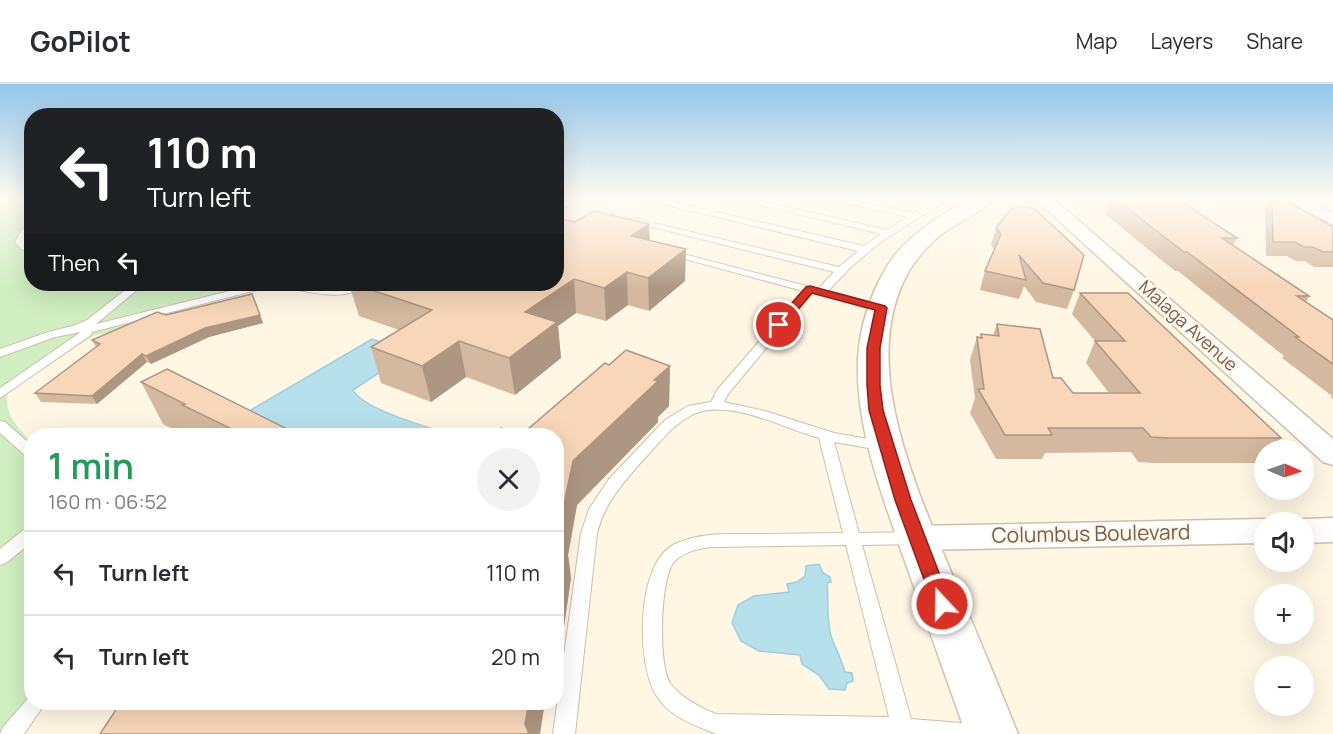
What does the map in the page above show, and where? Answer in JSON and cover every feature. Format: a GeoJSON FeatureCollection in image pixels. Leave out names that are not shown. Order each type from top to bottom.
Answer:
{"type":"FeatureCollection","features":[{"type":"Feature","properties":{"kind":"street"},"geometry":{"type":"LineString","coordinates":[[937,228],[918,245],[896,274],[881,308],[874,335],[873,385],[876,410],[885,446],[917,538],[992,734]]}},
{"type":"Feature","properties":{"kind":"street","name":"Malaga Avenue"},"geometry":{"type":"LineString","coordinates":[[1076,228],[1333,455]]}},
{"type":"Feature","properties":{"kind":"street"},"geometry":{"type":"LineString","coordinates":[[1314,531],[1333,530]]}},
{"type":"Feature","properties":{"kind":"street","name":"Columbus Boulevard"},"geometry":{"type":"LineString","coordinates":[[917,538],[1254,531]]}},
{"type":"Feature","properties":{"kind":"lane"},"geometry":{"type":"LineString","coordinates":[[581,228],[579,230],[590,233]]}},
{"type":"Feature","properties":{"kind":"lane"},"geometry":{"type":"LineString","coordinates":[[664,228],[840,270]]}},
{"type":"Feature","properties":{"kind":"lane"},"geometry":{"type":"LineString","coordinates":[[774,228],[868,250]]}},
{"type":"Feature","properties":{"kind":"lane"},"geometry":{"type":"LineString","coordinates":[[873,228],[890,232]]}},
{"type":"Feature","properties":{"kind":"lane"},"geometry":{"type":"LineString","coordinates":[[715,406],[722,393],[749,361],[815,290],[895,228]]}},
{"type":"Feature","properties":{"kind":"lane"},"geometry":{"type":"LineString","coordinates":[[24,233],[20,242],[24,247]]}},
{"type":"Feature","properties":{"kind":"lane"},"geometry":{"type":"LineString","coordinates":[[657,250],[881,308]]}},
{"type":"Feature","properties":{"kind":"lane"},"geometry":{"type":"LineString","coordinates":[[84,328],[130,291]]}},
{"type":"Feature","properties":{"kind":"lane"},"geometry":{"type":"LineString","coordinates":[[0,353],[52,334],[240,291]]}},
{"type":"Feature","properties":{"kind":"lane"},"geometry":{"type":"LineString","coordinates":[[320,291],[331,293],[347,291]]}},
{"type":"Feature","properties":{"kind":"lane"},"geometry":{"type":"LineString","coordinates":[[0,394],[87,333],[84,328]]}},
{"type":"Feature","properties":{"kind":"lane"},"geometry":{"type":"LineString","coordinates":[[564,734],[590,533],[596,507],[610,488],[672,422],[693,409],[715,406],[737,409],[825,435],[885,446]]}},
{"type":"Feature","properties":{"kind":"lane"},"geometry":{"type":"LineString","coordinates":[[0,425],[24,447]]}},
{"type":"Feature","properties":{"kind":"lane"},"geometry":{"type":"LineString","coordinates":[[825,435],[903,731]]}},
{"type":"Feature","properties":{"kind":"lane"},"geometry":{"type":"LineString","coordinates":[[0,558],[24,538]]}},
{"type":"Feature","properties":{"kind":"lane"},"geometry":{"type":"LineString","coordinates":[[917,538],[711,541],[694,543],[679,549],[667,559],[656,586],[654,660],[657,674],[664,691],[680,705],[700,718],[716,724],[974,734]]}},
{"type":"Feature","properties":{"kind":"lane"},"geometry":{"type":"LineString","coordinates":[[11,734],[30,710]]}},
{"type":"Feature","properties":{"kind":"green space"},"geometry":{"type":"Polygon","coordinates":[[[0,228],[24,228],[24,291],[253,291],[134,321],[121,329],[93,336],[9,390],[7,405],[9,412],[24,434],[24,709],[4,734],[0,734],[0,228]]]}},
{"type":"Feature","properties":{"kind":"water"},"geometry":{"type":"Polygon","coordinates":[[[372,339],[409,353],[353,390],[359,397],[382,411],[430,428],[220,428],[372,339]]]}},
{"type":"Feature","properties":{"kind":"water"},"geometry":{"type":"Polygon","coordinates":[[[819,564],[823,573],[830,577],[831,582],[827,583],[831,636],[845,672],[852,673],[853,681],[847,683],[845,690],[829,689],[819,675],[802,664],[800,655],[759,651],[741,641],[732,623],[738,605],[754,596],[789,592],[787,584],[797,582],[805,576],[806,566],[819,564]]]}},
{"type":"Feature","properties":{"kind":"building"},"geometry":{"type":"Polygon","coordinates":[[[564,228],[642,228],[631,236],[686,249],[648,278],[627,272],[604,288],[574,279],[564,286],[564,228]]]}},
{"type":"Feature","properties":{"kind":"building"},"geometry":{"type":"Polygon","coordinates":[[[996,228],[1056,228],[1084,255],[1074,290],[1043,283],[1019,255],[1026,280],[985,271],[1001,234],[996,228]]]}},
{"type":"Feature","properties":{"kind":"building"},"geometry":{"type":"Polygon","coordinates":[[[1153,228],[1222,228],[1237,238],[1222,238],[1309,296],[1297,296],[1333,320],[1333,364],[1187,252],[1153,228]]]}},
{"type":"Feature","properties":{"kind":"building"},"geometry":{"type":"Polygon","coordinates":[[[1273,228],[1333,228],[1333,252],[1304,247],[1295,242],[1273,242],[1273,228]]]}},
{"type":"Feature","properties":{"kind":"building"},"geometry":{"type":"Polygon","coordinates":[[[374,291],[556,291],[525,312],[557,322],[509,358],[459,341],[422,366],[371,347],[432,310],[374,291]]]}},
{"type":"Feature","properties":{"kind":"building"},"geometry":{"type":"Polygon","coordinates":[[[1080,293],[1128,293],[1281,438],[1151,437],[1143,428],[1048,428],[1052,435],[1005,435],[978,389],[984,389],[977,337],[982,338],[981,334],[999,336],[997,324],[1040,329],[1053,378],[1061,378],[1073,393],[1140,393],[1095,341],[1125,341],[1080,293]]]}},
{"type":"Feature","properties":{"kind":"building"},"geometry":{"type":"Polygon","coordinates":[[[252,294],[260,315],[205,328],[146,356],[142,354],[92,396],[35,393],[100,344],[92,340],[157,312],[166,315],[252,294]]]}},
{"type":"Feature","properties":{"kind":"building"},"geometry":{"type":"Polygon","coordinates":[[[626,350],[670,366],[654,380],[658,381],[573,461],[564,504],[564,428],[529,428],[605,363],[609,365],[626,350]]]}},
{"type":"Feature","properties":{"kind":"building"},"geometry":{"type":"Polygon","coordinates":[[[167,369],[285,428],[230,428],[141,382],[167,369]]]}},
{"type":"Feature","properties":{"kind":"building"},"geometry":{"type":"Polygon","coordinates":[[[116,710],[528,710],[525,724],[529,734],[100,734],[116,710]]]}},
{"type":"Feature","properties":{"kind":"route"},"geometry":{"type":"LineString","coordinates":[[779,325],[810,289],[881,308],[873,348],[876,410],[903,500],[942,604]]}}]}
